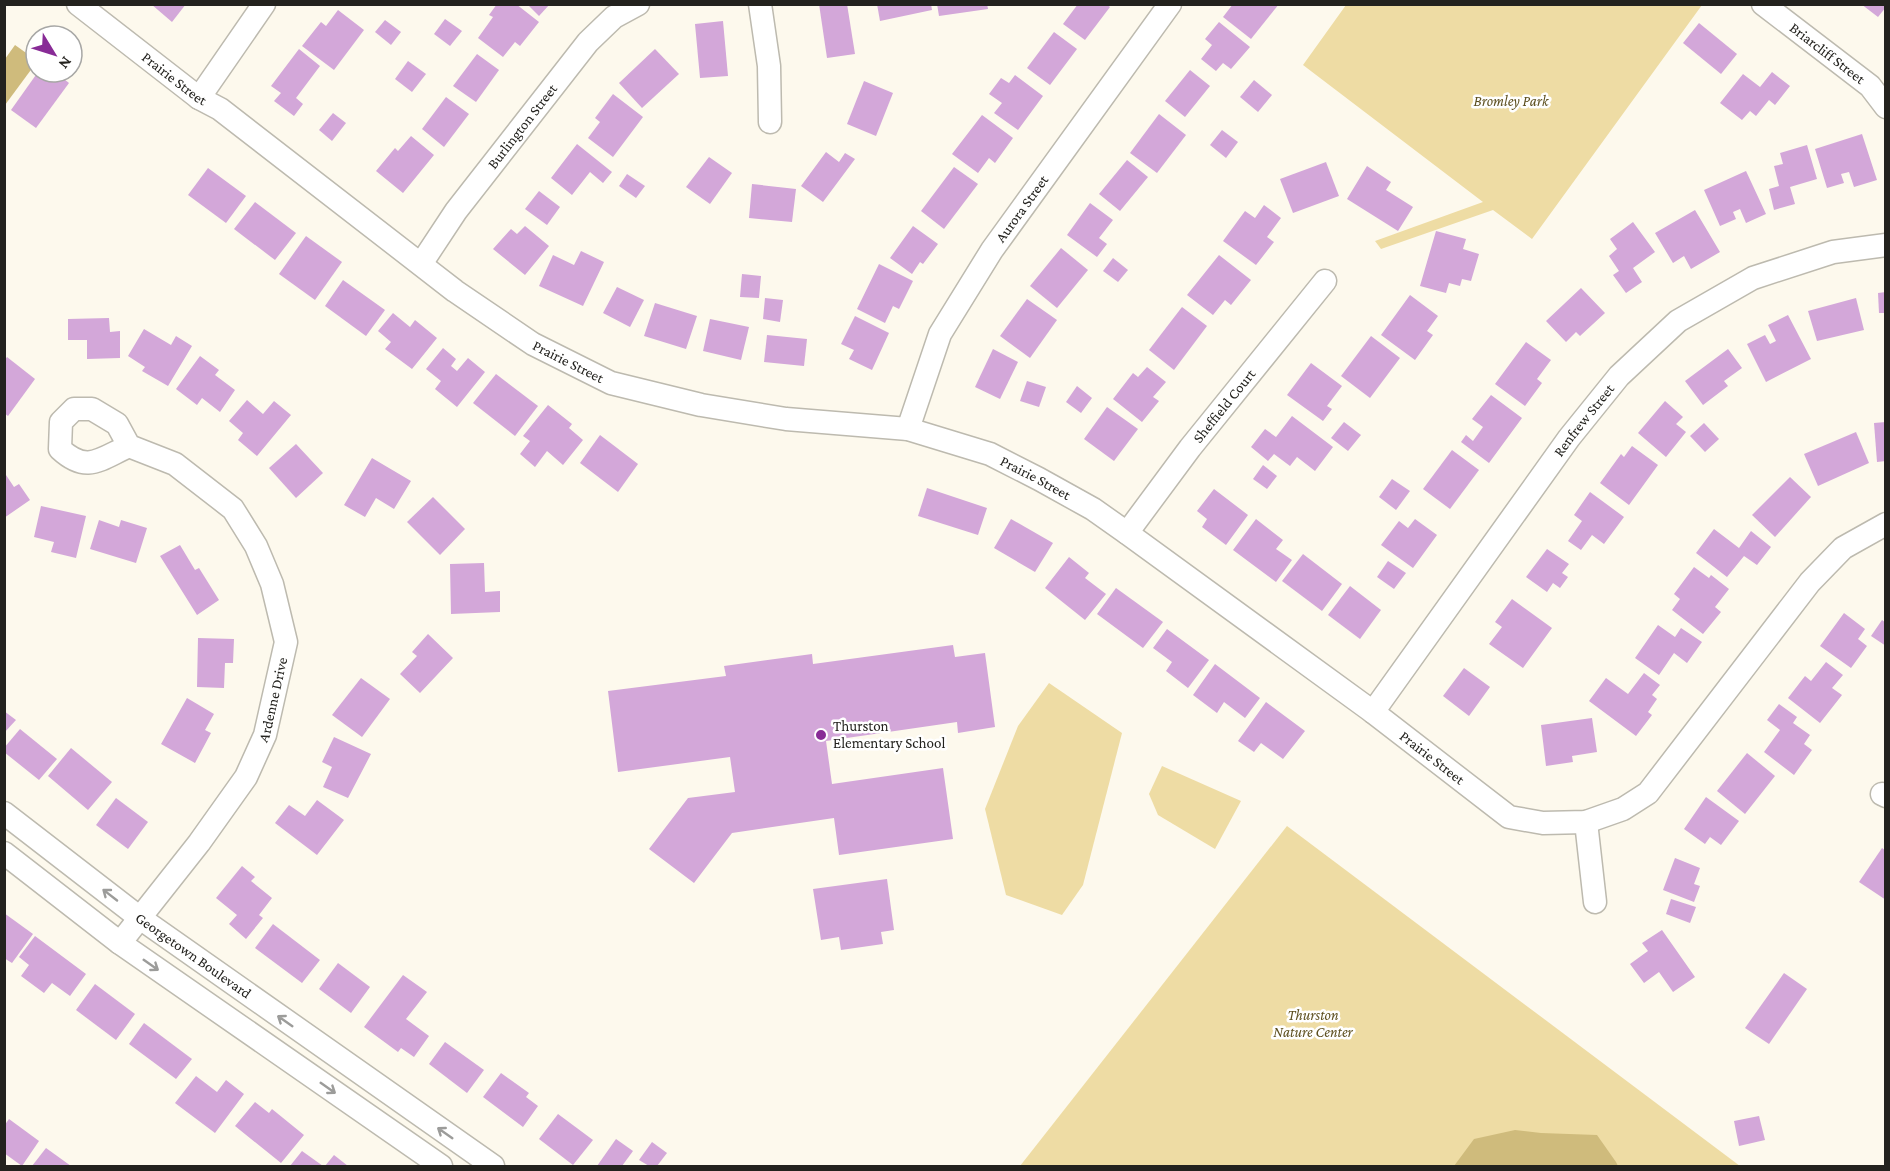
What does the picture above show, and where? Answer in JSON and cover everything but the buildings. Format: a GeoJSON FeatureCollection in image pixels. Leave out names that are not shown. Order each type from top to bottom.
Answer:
{"type":"FeatureCollection","features":[{"type":"Feature","properties":{"kind":"street","name":"Prairie Street"},"geometry":{"type":"LineString","coordinates":[[78,4],[199,98],[220,109],[455,291],[533,344],[611,383],[700,405],[776,417],[908,429],[990,454],[1093,509],[1127,532],[1372,712],[1509,817],[1543,823],[1586,822],[1623,809],[1648,793],[1810,582],[1843,548],[1886,524]]}},
{"type":"Feature","properties":{"kind":"street"},"geometry":{"type":"LineString","coordinates":[[199,98],[264,4]]}},
{"type":"Feature","properties":{"kind":"street","name":"Burlington Street"},"geometry":{"type":"LineString","coordinates":[[421,264],[456,211],[588,42],[614,17],[638,4]]}},
{"type":"Feature","properties":{"kind":"street"},"geometry":{"type":"LineString","coordinates":[[760,4],[769,66],[770,123]]}},
{"type":"Feature","properties":{"kind":"street","name":"Aurora Street"},"geometry":{"type":"LineString","coordinates":[[908,429],[940,334],[992,250],[1170,4]]}},
{"type":"Feature","properties":{"kind":"street","name":"Briarcliff Street"},"geometry":{"type":"LineString","coordinates":[[1763,4],[1870,86],[1886,107]]}},
{"type":"Feature","properties":{"kind":"street","name":"Renfrew Street"},"geometry":{"type":"LineString","coordinates":[[1372,712],[1569,438],[1619,376],[1678,321],[1753,278],[1833,252],[1886,246]]}},
{"type":"Feature","properties":{"kind":"street","name":"Sheffield Court"},"geometry":{"type":"LineString","coordinates":[[1127,532],[1190,448],[1325,281]]}},
{"type":"Feature","properties":{"kind":"street","name":"Ardenne Drive"},"geometry":{"type":"LineString","coordinates":[[120,943],[199,843],[246,777],[265,735],[286,642],[272,584],[255,546],[233,509],[175,464],[129,446]]}},
{"type":"Feature","properties":{"kind":"street","name":"Georgetown Boulevard"},"geometry":{"type":"LineString","coordinates":[[4,813],[140,918],[493,1167]]}},
{"type":"Feature","properties":{"kind":"street"},"geometry":{"type":"LineString","coordinates":[[1586,822],[1595,902]]}},
{"type":"Feature","properties":{"kind":"street","name":"Georgetown Boulevard"},"geometry":{"type":"LineString","coordinates":[[4,853],[120,943],[441,1167]]}},
{"type":"Feature","properties":{"kind":"street"},"geometry":{"type":"LineString","coordinates":[[370,1117],[387,1092]]}},
{"type":"Feature","properties":{"kind":"green space","name":"Bromley Park"},"geometry":{"type":"Polygon","coordinates":[[[1346,5],[1702,5],[1532,239],[1493,210],[1381,249],[1375,241],[1483,202],[1303,65],[1346,5]]]}},
{"type":"Feature","properties":{"kind":"green space"},"geometry":{"type":"Polygon","coordinates":[[[1049,683],[1122,733],[1083,885],[1062,915],[1006,895],[985,809],[1018,726],[1049,683]]]}},
{"type":"Feature","properties":{"kind":"green space"},"geometry":{"type":"Polygon","coordinates":[[[1162,766],[1241,801],[1215,849],[1158,815],[1149,794],[1162,766]]]}},
{"type":"Feature","properties":{"kind":"green space","name":"Thurston Nature Center"},"geometry":{"type":"Polygon","coordinates":[[[1287,826],[1740,1166],[1020,1166],[1287,826]]]}},
{"type":"Feature","properties":{"kind":"shaded area"},"geometry":{"type":"Polygon","coordinates":[[[15,45],[24,51],[24,79],[5,105],[5,59],[15,45]]]}},
{"type":"Feature","properties":{"kind":"shaded area"},"geometry":{"type":"Polygon","coordinates":[[[1515,1130],[1597,1135],[1618,1166],[1454,1166],[1474,1139],[1515,1130]]]}},
{"type":"Feature","properties":{"kind":"place","name":"Thurston Elementary School"},"geometry":{"type":"Point","coordinates":[821,735]}}]}
